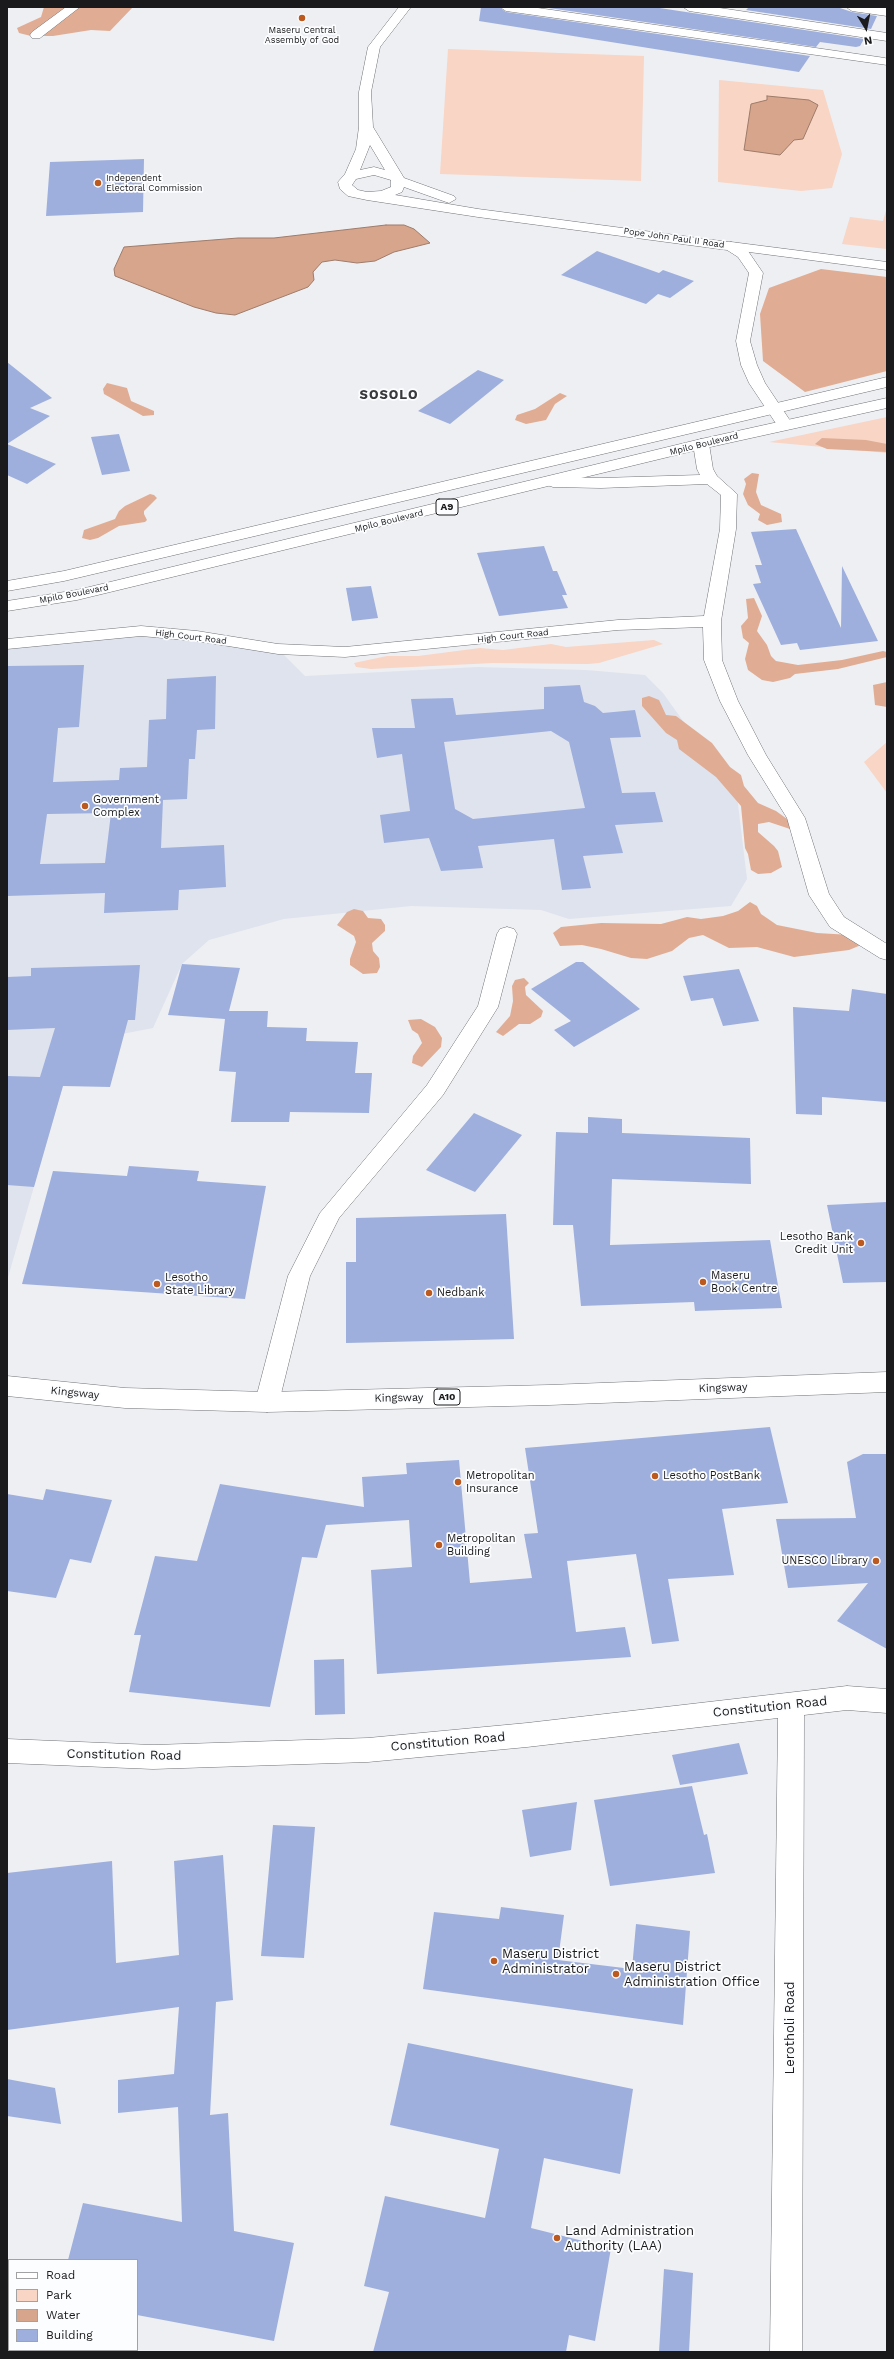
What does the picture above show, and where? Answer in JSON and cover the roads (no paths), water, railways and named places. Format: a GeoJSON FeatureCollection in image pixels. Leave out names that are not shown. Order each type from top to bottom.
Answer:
{"type":"FeatureCollection","features":[{"type":"Feature","properties":{"kind":"main road"},"geometry":{"type":"LineString","coordinates":[[36,35],[74,7]]}},
{"type":"Feature","properties":{"kind":"main road"},"geometry":{"type":"LineString","coordinates":[[351,176],[362,149],[366,127],[365,92],[374,47],[405,7]]}},
{"type":"Feature","properties":{"kind":"main road"},"geometry":{"type":"LineString","coordinates":[[506,7],[886,61]]}},
{"type":"Feature","properties":{"kind":"main road"},"geometry":{"type":"LineString","coordinates":[[689,7],[887,37]]}},
{"type":"Feature","properties":{"kind":"main road"},"geometry":{"type":"LineString","coordinates":[[852,7],[887,12]]}},
{"type":"Feature","properties":{"kind":"main road"},"geometry":{"type":"LineString","coordinates":[[366,127],[397,179],[399,185],[392,192],[376,196]]}},
{"type":"Feature","properties":{"kind":"main road","name":"Pope John Paul II Road"},"geometry":{"type":"LineString","coordinates":[[513,216],[460,203],[374,171],[351,176],[345,182],[348,190],[360,195],[376,196],[478,213],[513,216],[731,246],[744,254],[756,274],[743,341],[749,365],[757,383],[785,425]]}},
{"type":"Feature","properties":{"kind":"main road"},"geometry":{"type":"LineString","coordinates":[[731,246],[887,266]]}},
{"type":"Feature","properties":{"kind":"main road","name":"Mpilo Boulevard"},"geometry":{"type":"LineString","coordinates":[[7,586],[64,576],[887,382]]}},
{"type":"Feature","properties":{"kind":"main road","name":"Mpilo Boulevard"},"geometry":{"type":"LineString","coordinates":[[7,606],[77,595],[553,482],[701,444],[887,403]]}},
{"type":"Feature","properties":{"kind":"main road"},"geometry":{"type":"LineString","coordinates":[[701,444],[705,469],[711,479],[729,494],[728,529],[712,621],[713,660],[726,694],[757,755],[796,818],[819,895],[837,922],[887,953]]}},
{"type":"Feature","properties":{"kind":"main road"},"geometry":{"type":"LineString","coordinates":[[553,482],[601,483],[711,479]]}},
{"type":"Feature","properties":{"kind":"main road","name":"High Court Road"},"geometry":{"type":"LineString","coordinates":[[7,644],[141,631],[197,636],[278,650],[345,652],[618,625],[712,621]]}},
{"type":"Feature","properties":{"kind":"main road"},"geometry":{"type":"LineString","coordinates":[[267,1402],[299,1276],[331,1213],[356,1186],[435,1090],[488,1007],[507,934]]}},
{"type":"Feature","properties":{"kind":"main road","name":"Kingsway"},"geometry":{"type":"LineString","coordinates":[[7,1386],[126,1398],[267,1402],[887,1382]]}},
{"type":"Feature","properties":{"kind":"main road","name":"Constitution Road"},"geometry":{"type":"LineString","coordinates":[[7,1751],[153,1757],[368,1750],[527,1735],[847,1698],[887,1701]]}},
{"type":"Feature","properties":{"kind":"main road","name":"Lerotholi Road"},"geometry":{"type":"LineString","coordinates":[[786,2352],[792,1705]]}},
{"type":"Feature","properties":{"kind":"water"},"geometry":{"type":"Polygon","coordinates":[[[767,96],[809,100],[818,105],[803,139],[794,140],[780,155],[744,150],[751,104],[767,100],[767,96]]]}},
{"type":"Feature","properties":{"kind":"water"},"geometry":{"type":"Polygon","coordinates":[[[386,225],[404,225],[414,229],[430,243],[394,252],[375,261],[357,263],[335,260],[322,262],[313,272],[314,280],[308,287],[235,315],[216,313],[194,307],[115,276],[114,269],[124,247],[238,238],[274,238],[386,225]]]}},
{"type":"Feature","properties":{"kind":"place","name":"Maseru Central Assembly of God"},"geometry":{"type":"Point","coordinates":[302,18]}},
{"type":"Feature","properties":{"kind":"place","name":"Independent Electoral Commission"},"geometry":{"type":"Point","coordinates":[98,183]}},
{"type":"Feature","properties":{"kind":"place","name":"Government Complex"},"geometry":{"type":"Point","coordinates":[85,806]}},
{"type":"Feature","properties":{"kind":"place","name":"Lesotho Bank Credit Unit"},"geometry":{"type":"Point","coordinates":[861,1243]}},
{"type":"Feature","properties":{"kind":"place","name":"Maseru Book Centre"},"geometry":{"type":"Point","coordinates":[703,1282]}},
{"type":"Feature","properties":{"kind":"place","name":"Lesotho State Library"},"geometry":{"type":"Point","coordinates":[157,1284]}},
{"type":"Feature","properties":{"kind":"place","name":"Nedbank"},"geometry":{"type":"Point","coordinates":[429,1293]}},
{"type":"Feature","properties":{"kind":"place","name":"Lesotho PostBank"},"geometry":{"type":"Point","coordinates":[655,1476]}},
{"type":"Feature","properties":{"kind":"place","name":"Metropolitan Insurance"},"geometry":{"type":"Point","coordinates":[458,1482]}},
{"type":"Feature","properties":{"kind":"place","name":"Metropolitan Building"},"geometry":{"type":"Point","coordinates":[439,1545]}},
{"type":"Feature","properties":{"kind":"place","name":"UNESCO Library"},"geometry":{"type":"Point","coordinates":[876,1561]}},
{"type":"Feature","properties":{"kind":"place","name":"Maseru District Administrator"},"geometry":{"type":"Point","coordinates":[494,1961]}},
{"type":"Feature","properties":{"kind":"place","name":"Maseru District Administration Office"},"geometry":{"type":"Point","coordinates":[616,1974]}},
{"type":"Feature","properties":{"kind":"place","name":"Land Administration Authority (LAA)"},"geometry":{"type":"Point","coordinates":[557,2238]}},
{"type":"Feature","properties":{"kind":"district","name":"SOSOLO"},"geometry":{"type":"Point","coordinates":[389,395]}}]}
